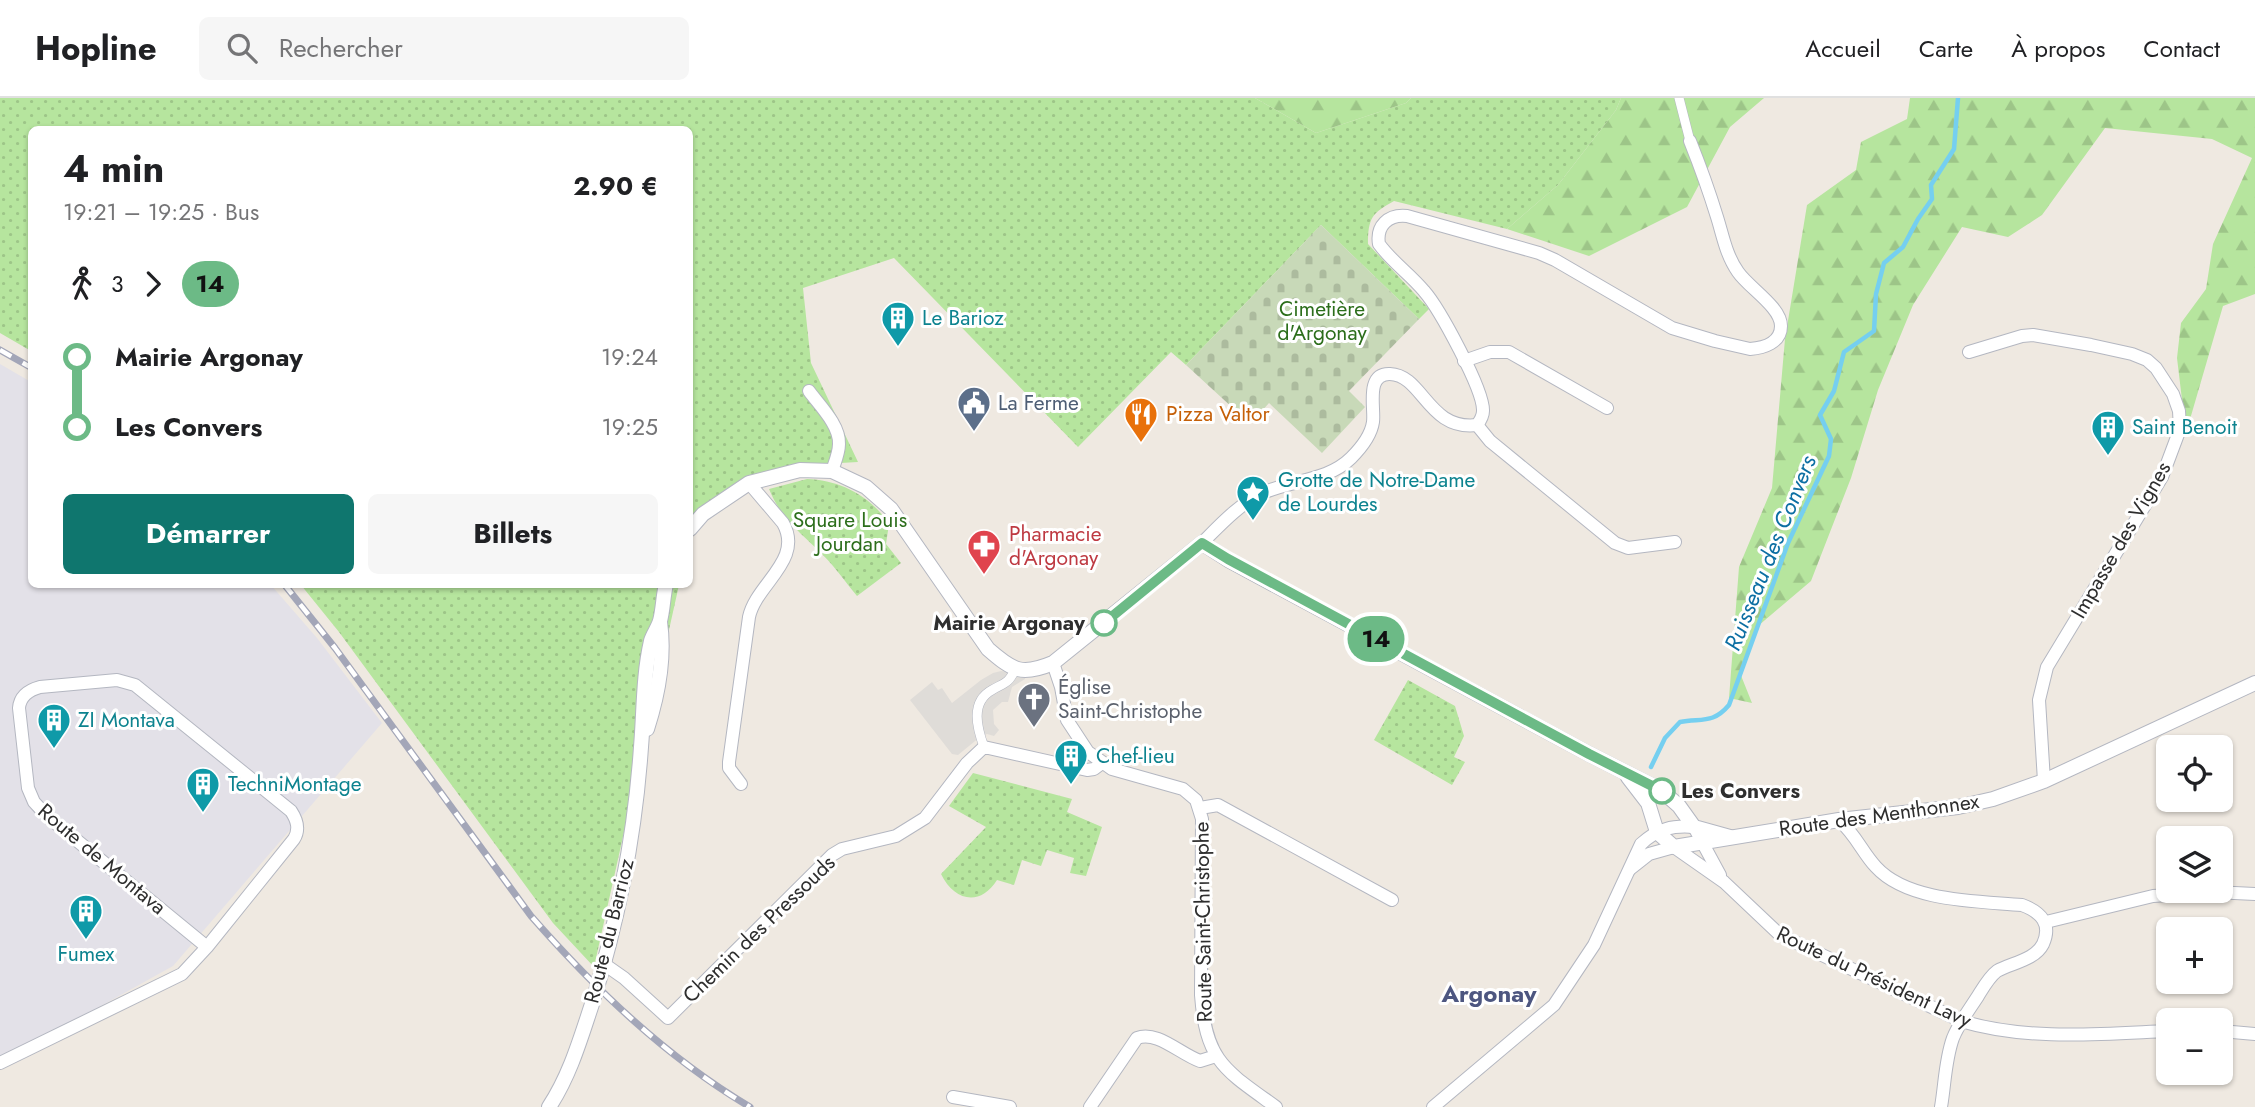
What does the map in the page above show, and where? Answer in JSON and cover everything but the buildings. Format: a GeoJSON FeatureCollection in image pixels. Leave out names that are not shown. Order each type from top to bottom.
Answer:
{"type":"FeatureCollection","features":[{"type":"Feature","properties":{"kind":"street"},"geometry":{"type":"LineString","coordinates":[[1477,425],[1483,411],[1482,401],[1430,298],[1379,244],[1380,230],[1389,219],[1398,215],[1539,253],[1655,319],[1691,334],[1750,349],[1760,348],[1776,339],[1781,326],[1774,309],[1738,272],[1726,250],[1690,141],[1679,98]]}},
{"type":"Feature","properties":{"kind":"street","name":"Impasse des Vignes"},"geometry":{"type":"LineString","coordinates":[[1969,352],[2022,335],[2033,335],[2132,354],[2147,359],[2156,369],[2173,394],[2179,411],[2180,429],[2162,477],[2047,667],[2039,700],[2044,781]]}},
{"type":"Feature","properties":{"kind":"street"},"geometry":{"type":"LineString","coordinates":[[1464,361],[1490,352],[1509,352],[1607,408]]}},
{"type":"Feature","properties":{"kind":"street"},"geometry":{"type":"LineString","coordinates":[[693,526],[703,514],[749,483],[800,470],[832,471],[866,487],[891,509],[988,649],[1010,666],[1035,670],[1053,663],[1202,543],[1253,498],[1274,488],[1331,472],[1352,458],[1368,438],[1373,424],[1373,392],[1375,382],[1381,376],[1387,373],[1406,380],[1432,408],[1453,423],[1464,427],[1477,425]]}},
{"type":"Feature","properties":{"kind":"street"},"geometry":{"type":"LineString","coordinates":[[808,391],[827,414],[839,439],[832,471]]}},
{"type":"Feature","properties":{"kind":"street"},"geometry":{"type":"LineString","coordinates":[[1477,425],[1490,442],[1615,543],[1628,548],[1675,542]]}},
{"type":"Feature","properties":{"kind":"street"},"geometry":{"type":"LineString","coordinates":[[741,784],[729,768],[729,762],[749,617],[754,602],[787,555],[789,545],[783,523],[749,483]]}},
{"type":"Feature","properties":{"kind":"street","name":"Route du Président Lavy"},"geometry":{"type":"LineString","coordinates":[[1202,543],[1406,656],[1662,791],[1679,806],[1694,827],[1724,883]]}},
{"type":"Feature","properties":{"kind":"street","name":"Route du Barrioz"},"geometry":{"type":"LineString","coordinates":[[549,1107],[575,1055],[604,964],[627,860],[652,639],[660,622],[665,588]]}},
{"type":"Feature","properties":{"kind":"street","name":"Route Saint-Christophe"},"geometry":{"type":"LineString","coordinates":[[1053,663],[1062,687],[1067,720],[1088,751],[1112,769],[1183,789],[1196,800],[1200,808],[1203,849],[1203,1021],[1216,1056],[1238,1080],[1276,1107]]}},
{"type":"Feature","properties":{"kind":"street"},"geometry":{"type":"LineString","coordinates":[[1010,666],[1004,686],[988,692],[979,705],[976,720],[984,747],[1087,770],[1102,763]]}},
{"type":"Feature","properties":{"kind":"street","name":"Route de Montava"},"geometry":{"type":"LineString","coordinates":[[1,1064],[182,974],[207,947],[297,834],[297,822],[291,811],[129,682],[109,680],[40,687],[28,691],[21,699],[19,708],[27,781],[34,802],[47,816],[207,947]]}},
{"type":"Feature","properties":{"kind":"street","name":"Route des Menthonnex"},"geometry":{"type":"LineString","coordinates":[[1674,847],[1839,820],[1958,807],[1993,799],[2044,781],[2255,683]]}},
{"type":"Feature","properties":{"kind":"street","name":"Chemin des Pressouds"},"geometry":{"type":"LineString","coordinates":[[604,964],[624,978],[668,1018],[832,855],[842,849],[896,836],[925,818],[967,762],[984,747]]}},
{"type":"Feature","properties":{"kind":"street","name":"Route du Président Lavy"},"geometry":{"type":"LineString","coordinates":[[1622,770],[1648,803],[1657,832],[1724,883],[1780,935],[1961,1021],[1982,1027],[2021,1033],[2072,1035],[2156,1032]]}},
{"type":"Feature","properties":{"kind":"street"},"geometry":{"type":"LineString","coordinates":[[1200,808],[1218,805],[1392,900]]}},
{"type":"Feature","properties":{"kind":"street"},"geometry":{"type":"LineString","coordinates":[[1839,820],[1852,831],[1877,868],[1913,890],[1930,896],[2022,905],[2033,909],[2048,927],[2039,950],[1996,972],[1961,1021],[1948,1059],[1941,1107]]}},
{"type":"Feature","properties":{"kind":"street"},"geometry":{"type":"LineString","coordinates":[[1433,1107],[1554,1005],[1594,945],[1641,844],[1663,829],[1694,827]]}},
{"type":"Feature","properties":{"kind":"street","name":"Route des Menthonnex"},"geometry":{"type":"LineString","coordinates":[[1694,827],[1730,837]]}},
{"type":"Feature","properties":{"kind":"street"},"geometry":{"type":"LineString","coordinates":[[1630,869],[1649,854],[1674,847]]}},
{"type":"Feature","properties":{"kind":"street"},"geometry":{"type":"LineString","coordinates":[[2046,922],[2153,896],[2214,892],[2255,894]]}},
{"type":"Feature","properties":{"kind":"street"},"geometry":{"type":"LineString","coordinates":[[2233,1032],[2255,1034]]}},
{"type":"Feature","properties":{"kind":"street"},"geometry":{"type":"LineString","coordinates":[[1090,1107],[1137,1038],[1156,1038],[1200,1060],[1216,1056]]}},
{"type":"Feature","properties":{"kind":"street"},"geometry":{"type":"LineString","coordinates":[[953,1097],[1010,1107]]}},
{"type":"Feature","properties":{"kind":"shaded area"},"geometry":{"type":"Polygon","coordinates":[[[0,364],[28,380],[28,588],[274,588],[317,638],[382,723],[173,966],[0,1062],[0,364]]]}},
{"type":"Feature","properties":{"kind":"shaded area"},"geometry":{"type":"Polygon","coordinates":[[[1001,671],[1025,674],[1025,679],[1012,687],[1008,702],[1002,702],[993,710],[994,724],[999,730],[994,736],[987,734],[980,737],[958,755],[952,754],[910,700],[932,682],[938,690],[942,688],[952,703],[981,680],[1001,671]]]}},
{"type":"Feature","properties":{"kind":"green space"},"geometry":{"type":"Polygon","coordinates":[[[0,98],[1255,98],[1316,133],[1406,103],[1411,98],[1621,98],[1616,110],[1558,185],[1507,229],[1394,201],[1376,213],[1370,222],[1368,244],[1429,309],[1419,319],[1321,225],[1186,365],[1171,352],[1078,447],[894,258],[803,288],[811,363],[858,462],[805,465],[771,472],[693,524],[693,126],[28,126],[28,349],[0,333],[0,98]]]}},
{"type":"Feature","properties":{"kind":"green space"},"geometry":{"type":"Polygon","coordinates":[[[1255,98],[1411,98],[1406,103],[1316,133],[1255,98]]]}},
{"type":"Feature","properties":{"kind":"green space"},"geometry":{"type":"Polygon","coordinates":[[[1621,98],[1764,98],[1730,127],[1687,207],[1589,256],[1507,229],[1558,185],[1616,110],[1621,98]]]}},
{"type":"Feature","properties":{"kind":"green space"},"geometry":{"type":"Polygon","coordinates":[[[1910,98],[2255,98],[2255,294],[2223,306],[2186,433],[2177,358],[2181,323],[2206,289],[2213,244],[2252,158],[2212,139],[2105,128],[2042,215],[2008,237],[1962,227],[1913,305],[1878,390],[1851,478],[1811,581],[1758,626],[1740,673],[1752,703],[1729,698],[1739,567],[1772,488],[1785,339],[1807,205],[1856,170],[1861,142],[1907,119],[1910,98]]]}},
{"type":"Feature","properties":{"kind":"green space","name":"Cimetière d'Argonay"},"geometry":{"type":"Polygon","coordinates":[[[1321,225],[1419,319],[1349,391],[1365,407],[1322,453],[1269,403],[1253,421],[1250,418],[1247,421],[1186,365],[1321,225]]]}},
{"type":"Feature","properties":{"kind":"green space","name":"Square Louis Jourdan"},"geometry":{"type":"Polygon","coordinates":[[[807,479],[843,486],[854,491],[873,505],[889,524],[886,544],[901,563],[857,596],[828,560],[789,522],[769,489],[807,479]]]}},
{"type":"Feature","properties":{"kind":"green space"},"geometry":{"type":"Polygon","coordinates":[[[303,588],[678,588],[594,967],[553,923],[339,632],[303,588]]]}},
{"type":"Feature","properties":{"kind":"green space"},"geometry":{"type":"Polygon","coordinates":[[[1408,680],[1455,706],[1464,736],[1454,757],[1465,762],[1452,785],[1374,740],[1408,680]]]}},
{"type":"Feature","properties":{"kind":"green space"},"geometry":{"type":"Polygon","coordinates":[[[973,773],[1072,799],[1067,812],[1102,827],[1086,876],[1070,873],[1074,858],[1047,850],[1041,866],[1022,860],[1014,885],[997,880],[990,889],[975,897],[960,895],[953,890],[941,874],[986,827],[949,806],[973,773]]]}},
{"type":"Feature","properties":{"kind":"waterway","name":"Ruisseau des Convers"},"geometry":{"type":"LineString","coordinates":[[1651,767],[1665,738],[1680,722],[1712,718],[1729,705],[1788,543],[1829,456],[1831,439],[1820,415],[1834,391],[1844,352],[1874,331],[1876,294],[1884,263],[1903,247],[1932,199],[1931,185],[1954,149],[1958,98]]}},
{"type":"Feature","properties":{"kind":"railway"},"geometry":{"type":"LineString","coordinates":[[0,350],[28,366]]}},
{"type":"Feature","properties":{"kind":"railway"},"geometry":{"type":"LineString","coordinates":[[287,588],[335,648],[531,916],[580,970],[633,1020],[689,1066],[750,1107]]}},
{"type":"Feature","properties":{"kind":"bus line","name":"14"},"geometry":{"type":"LineString","coordinates":[[1104,623],[1202,543],[1427,667],[1662,791]]}},
{"type":"Feature","properties":{"kind":"place","name":"Le Barioz"},"geometry":{"type":"Point","coordinates":[898,348]}},
{"type":"Feature","properties":{"kind":"place","name":"La Ferme"},"geometry":{"type":"Point","coordinates":[974,433]}},
{"type":"Feature","properties":{"kind":"place","name":"Pizza Valtor"},"geometry":{"type":"Point","coordinates":[1141,444]}},
{"type":"Feature","properties":{"kind":"place","name":"Saint Benoit"},"geometry":{"type":"Point","coordinates":[2108,457]}},
{"type":"Feature","properties":{"kind":"place","name":"Grotte de Notre-Dame de Lourdes"},"geometry":{"type":"Point","coordinates":[1253,522]}},
{"type":"Feature","properties":{"kind":"place","name":"Pharmacie d'Argonay"},"geometry":{"type":"Point","coordinates":[984,576]}},
{"type":"Feature","properties":{"kind":"place","name":"Mairie Argonay"},"geometry":{"type":"Point","coordinates":[1104,623]}},
{"type":"Feature","properties":{"kind":"place","name":"Église Saint-Christophe"},"geometry":{"type":"Point","coordinates":[1034,729]}},
{"type":"Feature","properties":{"kind":"place","name":"ZI Montava"},"geometry":{"type":"Point","coordinates":[54,750]}},
{"type":"Feature","properties":{"kind":"place","name":"Chef-lieu"},"geometry":{"type":"Point","coordinates":[1071,786]}},
{"type":"Feature","properties":{"kind":"place","name":"Les Convers"},"geometry":{"type":"Point","coordinates":[1662,791]}},
{"type":"Feature","properties":{"kind":"place","name":"TechniMontage"},"geometry":{"type":"Point","coordinates":[203,814]}},
{"type":"Feature","properties":{"kind":"place","name":"Fumex"},"geometry":{"type":"Point","coordinates":[86,941]}},
{"type":"Feature","properties":{"kind":"district","name":"Argonay"},"geometry":{"type":"Point","coordinates":[1489,993]}}]}
